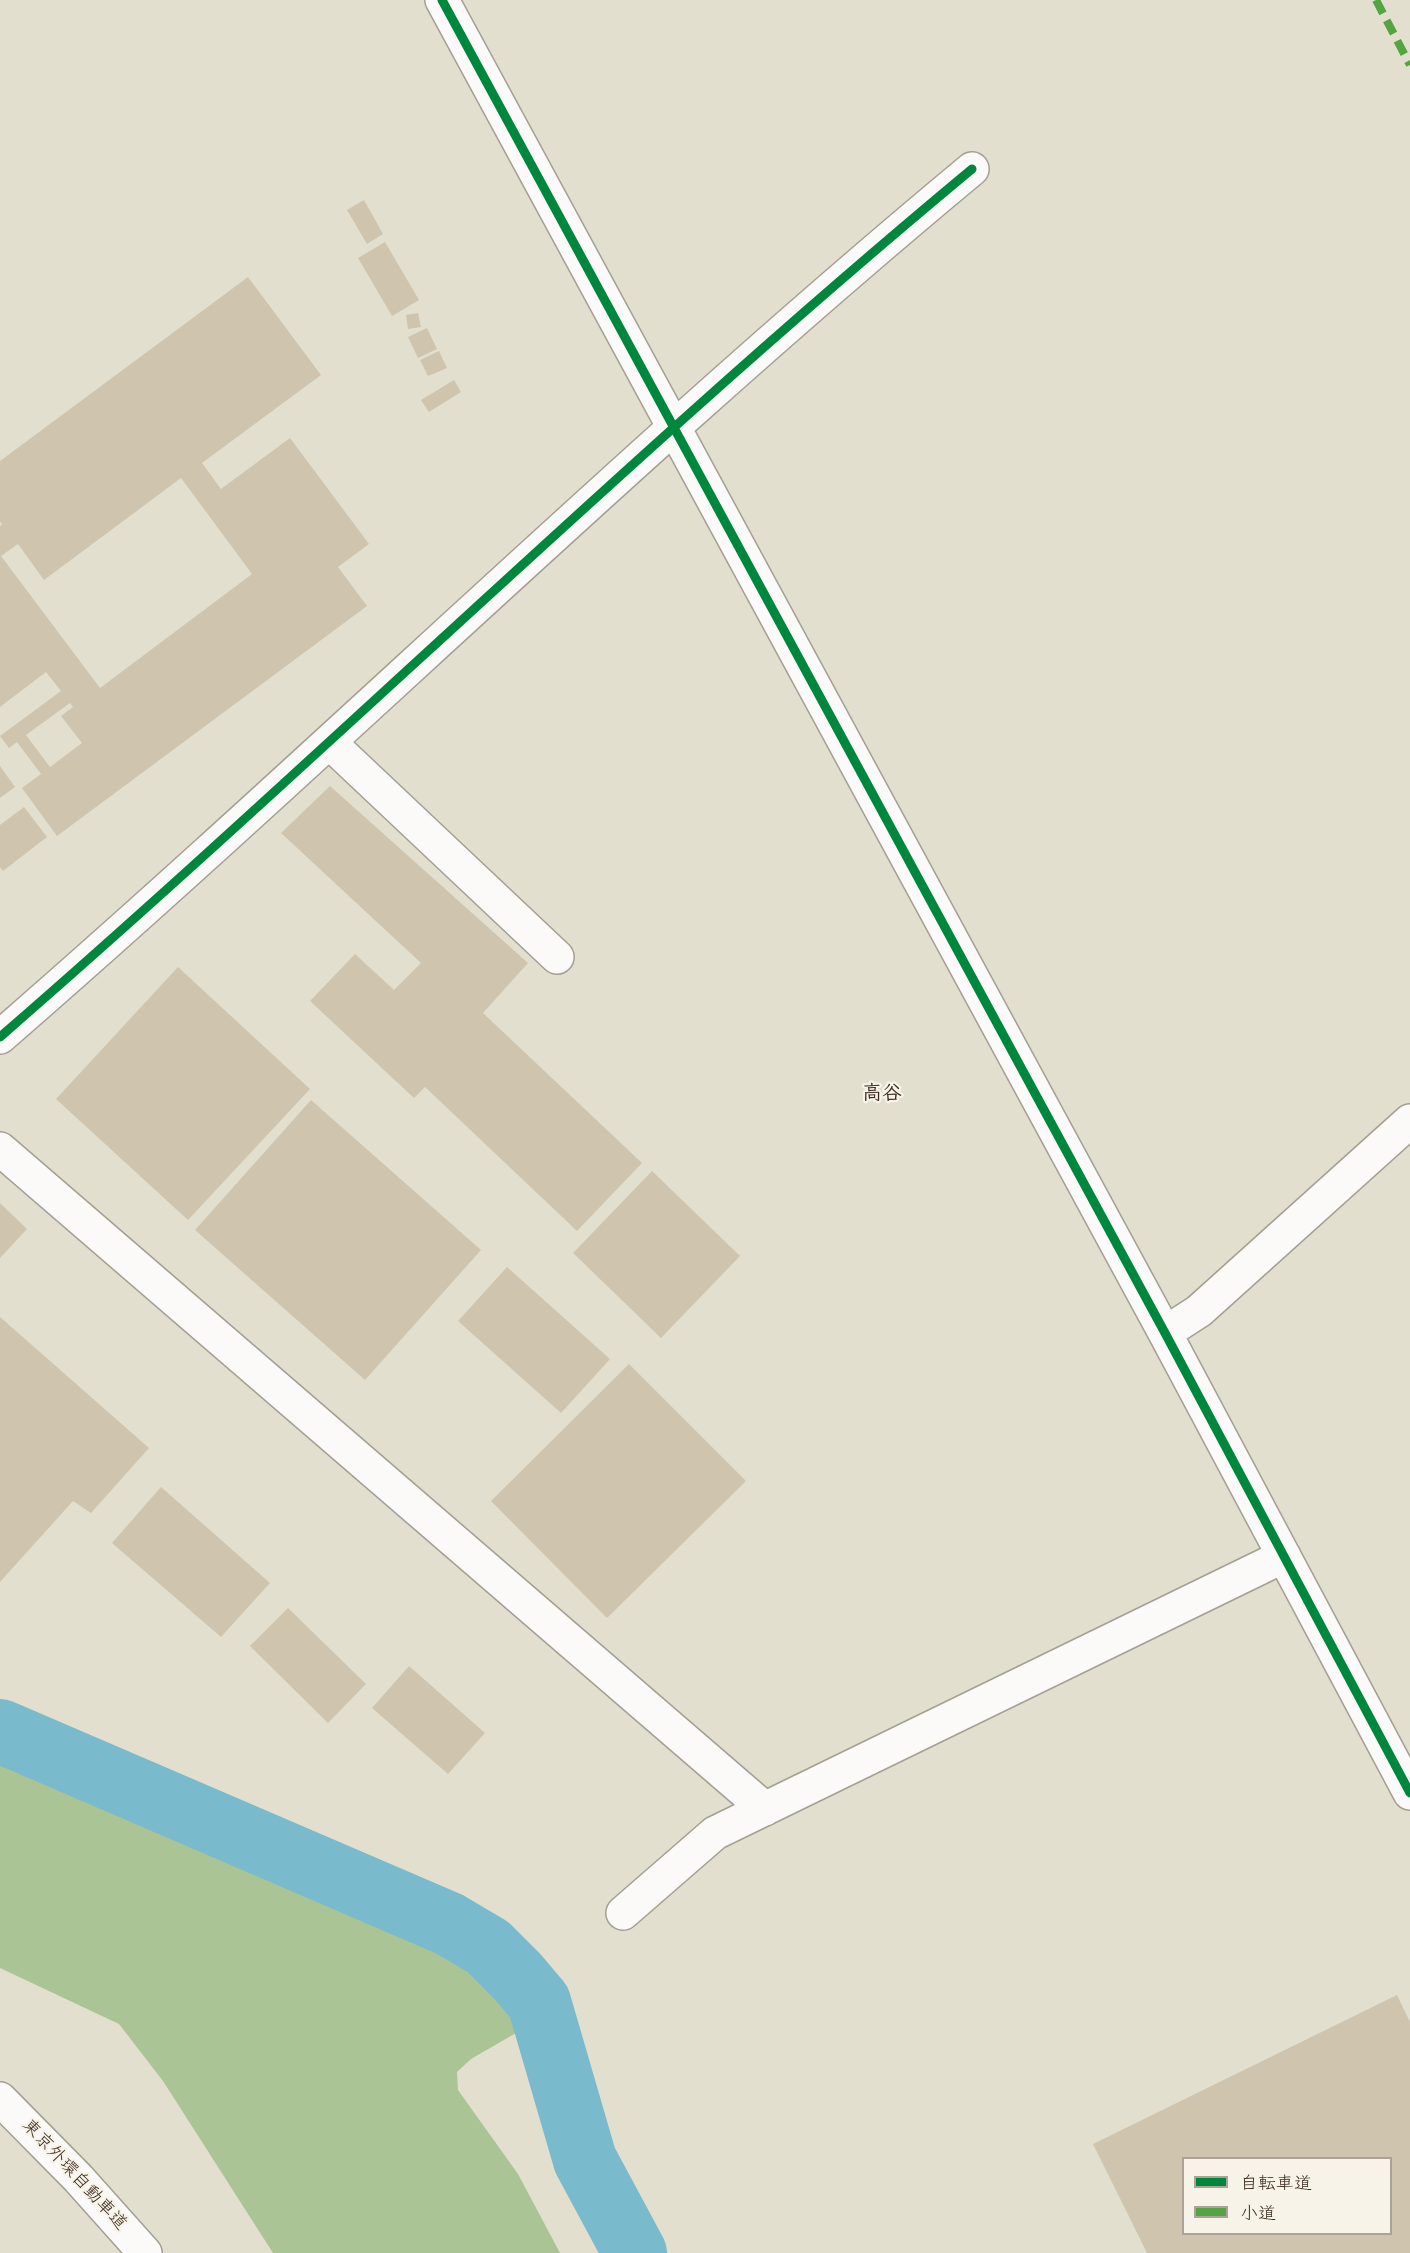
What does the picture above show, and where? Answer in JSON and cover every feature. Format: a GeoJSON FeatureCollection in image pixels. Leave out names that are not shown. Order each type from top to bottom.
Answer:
{"type":"FeatureCollection","features":[{"type":"Feature","properties":{"kind":"main road"},"geometry":{"type":"LineString","coordinates":[[442,0],[1165,1333],[1410,1793]]}},
{"type":"Feature","properties":{"kind":"main road"},"geometry":{"type":"LineString","coordinates":[[0,1037],[329,742],[673,427],[861,262],[972,170]]}},
{"type":"Feature","properties":{"kind":"main road"},"geometry":{"type":"LineString","coordinates":[[329,742],[557,957]]}},
{"type":"Feature","properties":{"kind":"main road"},"geometry":{"type":"LineString","coordinates":[[1165,1333],[1199,1311],[1410,1122]]}},
{"type":"Feature","properties":{"kind":"main road"},"geometry":{"type":"LineString","coordinates":[[0,1149],[765,1809]]}},
{"type":"Feature","properties":{"kind":"main road"},"geometry":{"type":"LineString","coordinates":[[622,1913],[715,1833],[1284,1556]]}},
{"type":"Feature","properties":{"kind":"main road","name":"東京外環自動車道"},"geometry":{"type":"LineString","coordinates":[[0,2099],[78,2178],[146,2253]]}},
{"type":"Feature","properties":{"kind":"green space"},"geometry":{"type":"Polygon","coordinates":[[[0,1764],[280,1882],[412,1929],[511,1996],[523,2013],[523,2029],[471,2059],[457,2072],[458,2090],[518,2174],[560,2253],[273,2253],[163,2081],[119,2024],[0,1968],[0,1764]]]}},
{"type":"Feature","properties":{"kind":"building"},"geometry":{"type":"Polygon","coordinates":[[[364,200],[383,234],[367,244],[347,210],[364,200]]]}},
{"type":"Feature","properties":{"kind":"building"},"geometry":{"type":"Polygon","coordinates":[[[385,242],[419,300],[392,316],[358,258],[385,242]]]}},
{"type":"Feature","properties":{"kind":"building"},"geometry":{"type":"Polygon","coordinates":[[[248,277],[321,375],[202,463],[221,489],[290,438],[369,544],[338,567],[367,606],[57,836],[22,788],[41,774],[17,742],[9,748],[0,736],[61,691],[46,672],[0,707],[0,526],[2,525],[0,521],[0,461],[248,277]],[[181,478],[44,580],[18,544],[1,556],[100,688],[252,574],[181,478]],[[70,703],[26,735],[50,767],[82,743],[61,716],[73,707],[70,703]]]}},
{"type":"Feature","properties":{"kind":"building"},"geometry":{"type":"Polygon","coordinates":[[[418,313],[421,327],[408,329],[406,315],[418,313]]]}},
{"type":"Feature","properties":{"kind":"building"},"geometry":{"type":"Polygon","coordinates":[[[427,328],[437,349],[418,358],[408,337],[427,328]]]}},
{"type":"Feature","properties":{"kind":"building"},"geometry":{"type":"Polygon","coordinates":[[[439,351],[447,368],[428,376],[420,360],[439,351]]]}},
{"type":"Feature","properties":{"kind":"building"},"geometry":{"type":"Polygon","coordinates":[[[454,380],[461,392],[429,412],[421,400],[454,380]]]}},
{"type":"Feature","properties":{"kind":"building"},"geometry":{"type":"Polygon","coordinates":[[[0,766],[15,787],[0,798],[0,766]]]}},
{"type":"Feature","properties":{"kind":"building"},"geometry":{"type":"Polygon","coordinates":[[[330,786],[528,963],[483,1013],[642,1163],[577,1231],[425,1087],[414,1098],[310,1001],[355,954],[394,990],[421,963],[281,833],[330,786]]]}},
{"type":"Feature","properties":{"kind":"building"},"geometry":{"type":"Polygon","coordinates":[[[24,807],[47,837],[3,871],[0,867],[0,825],[24,807]]]}},
{"type":"Feature","properties":{"kind":"building"},"geometry":{"type":"Polygon","coordinates":[[[178,967],[310,1089],[188,1220],[56,1099],[178,967]]]}},
{"type":"Feature","properties":{"kind":"building"},"geometry":{"type":"Polygon","coordinates":[[[311,1100],[481,1250],[365,1380],[195,1230],[311,1100]]]}},
{"type":"Feature","properties":{"kind":"building"},"geometry":{"type":"Polygon","coordinates":[[[652,1171],[740,1256],[661,1338],[573,1253],[652,1171]]]}},
{"type":"Feature","properties":{"kind":"building"},"geometry":{"type":"Polygon","coordinates":[[[0,1203],[27,1229],[0,1258],[0,1203]]]}},
{"type":"Feature","properties":{"kind":"building"},"geometry":{"type":"Polygon","coordinates":[[[507,1267],[610,1359],[561,1413],[458,1321],[507,1267]]]}},
{"type":"Feature","properties":{"kind":"building"},"geometry":{"type":"Polygon","coordinates":[[[0,1317],[149,1448],[91,1513],[73,1501],[0,1582],[0,1317]]]}},
{"type":"Feature","properties":{"kind":"building"},"geometry":{"type":"Polygon","coordinates":[[[629,1364],[746,1481],[607,1618],[491,1501],[629,1364]]]}},
{"type":"Feature","properties":{"kind":"building"},"geometry":{"type":"Polygon","coordinates":[[[161,1487],[270,1583],[221,1637],[112,1543],[161,1487]]]}},
{"type":"Feature","properties":{"kind":"building"},"geometry":{"type":"Polygon","coordinates":[[[288,1608],[366,1684],[328,1723],[250,1646],[288,1608]]]}},
{"type":"Feature","properties":{"kind":"building"},"geometry":{"type":"Polygon","coordinates":[[[409,1666],[485,1733],[448,1774],[372,1708],[409,1666]]]}},
{"type":"Feature","properties":{"kind":"building"},"geometry":{"type":"Polygon","coordinates":[[[1397,1995],[1410,2022],[1410,2253],[1147,2253],[1093,2144],[1397,1995]]]}},
{"type":"Feature","properties":{"kind":"waterway"},"geometry":{"type":"LineString","coordinates":[[0,1731],[449,1924],[488,1947],[539,2002],[585,2160],[635,2253]]}},
{"type":"Feature","properties":{"kind":"marked path"},"geometry":{"type":"LineString","coordinates":[[1376,0],[1410,65]]}},
{"type":"Feature","properties":{"kind":"cycle path"},"geometry":{"type":"LineString","coordinates":[[442,0],[1165,1333],[1410,1793]]}},
{"type":"Feature","properties":{"kind":"cycle path"},"geometry":{"type":"LineString","coordinates":[[0,1037],[243,820],[725,382],[972,169]]}},
{"type":"Feature","properties":{"kind":"district","name":"高谷"},"geometry":{"type":"Point","coordinates":[882,1096]}}]}
